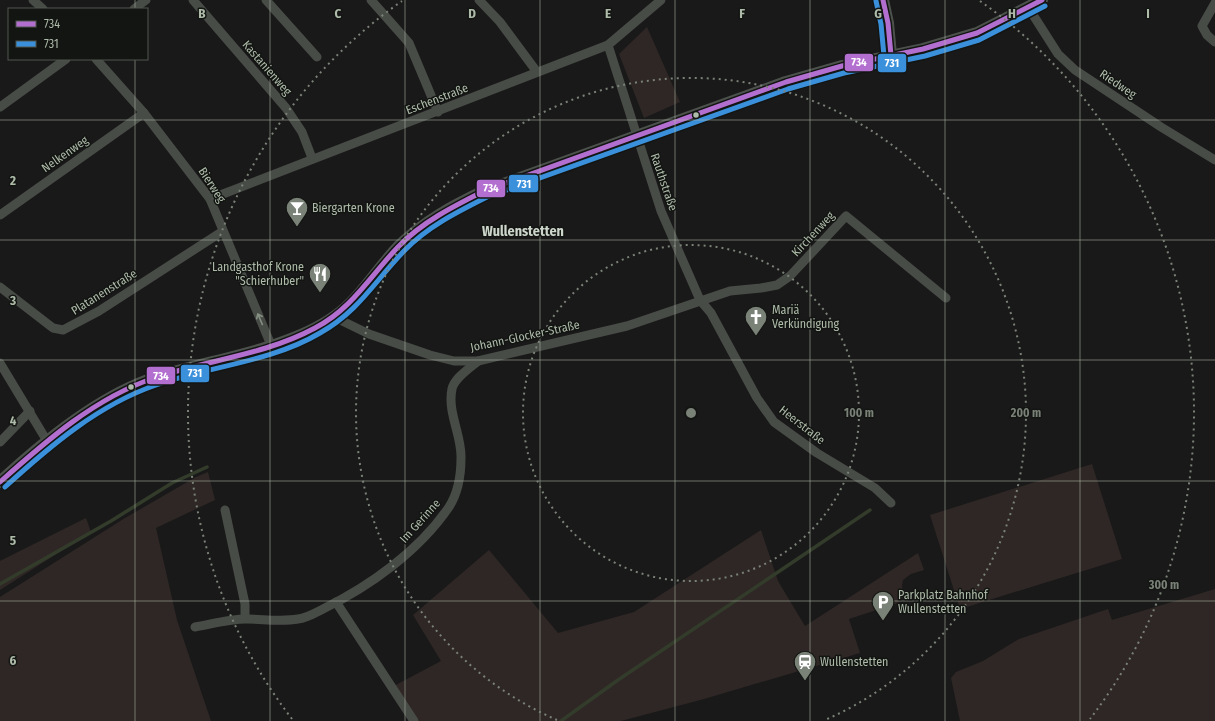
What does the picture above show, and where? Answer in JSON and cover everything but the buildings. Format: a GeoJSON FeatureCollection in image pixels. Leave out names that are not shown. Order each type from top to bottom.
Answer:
{"type":"FeatureCollection","features":[{"type":"Feature","properties":{"kind":"main road"},"geometry":{"type":"LineString","coordinates":[[883,0],[888,23],[890,55]]}},
{"type":"Feature","properties":{"kind":"main road"},"geometry":{"type":"LineString","coordinates":[[0,482],[47,441],[126,389],[154,378],[271,345],[310,330],[334,317],[363,292],[398,247],[418,228],[442,212],[484,191],[801,77],[890,55],[923,49],[977,32],[1042,0]]}},
{"type":"Feature","properties":{"kind":"street"},"geometry":{"type":"LineString","coordinates":[[33,0],[42,8]]}},
{"type":"Feature","properties":{"kind":"street"},"geometry":{"type":"LineString","coordinates":[[135,8],[146,0]]}},
{"type":"Feature","properties":{"kind":"street","name":"Kastanienweg"},"geometry":{"type":"LineString","coordinates":[[193,0],[286,108],[302,132],[312,158]]}},
{"type":"Feature","properties":{"kind":"street"},"geometry":{"type":"LineString","coordinates":[[266,0],[317,57]]}},
{"type":"Feature","properties":{"kind":"street"},"geometry":{"type":"LineString","coordinates":[[371,0],[409,42],[438,112]]}},
{"type":"Feature","properties":{"kind":"street"},"geometry":{"type":"LineString","coordinates":[[479,0],[500,22],[537,72]]}},
{"type":"Feature","properties":{"kind":"street","name":"Eschenstraße"},"geometry":{"type":"LineString","coordinates":[[210,199],[312,158],[438,112],[608,45],[661,0]]}},
{"type":"Feature","properties":{"kind":"street"},"geometry":{"type":"LineString","coordinates":[[1215,3],[1202,26],[1207,35],[1215,42]]}},
{"type":"Feature","properties":{"kind":"street","name":"Riedweg"},"geometry":{"type":"LineString","coordinates":[[1028,7],[1058,54],[1075,70],[1161,127],[1215,160]]}},
{"type":"Feature","properties":{"kind":"street","name":"Rauthstraße"},"geometry":{"type":"LineString","coordinates":[[608,45],[624,92],[635,136],[660,211],[700,300]]}},
{"type":"Feature","properties":{"kind":"street"},"geometry":{"type":"LineString","coordinates":[[0,107],[65,60]]}},
{"type":"Feature","properties":{"kind":"street","name":"Bierweg"},"geometry":{"type":"LineString","coordinates":[[97,60],[144,113],[210,199],[271,345]]}},
{"type":"Feature","properties":{"kind":"street","name":"Nelkenweg"},"geometry":{"type":"LineString","coordinates":[[0,215],[144,113]]}},
{"type":"Feature","properties":{"kind":"street","name":"Kirchenweg"},"geometry":{"type":"LineString","coordinates":[[700,300],[730,291],[776,285],[790,276],[846,216],[946,298]]}},
{"type":"Feature","properties":{"kind":"street","name":"Platanenstraße"},"geometry":{"type":"LineString","coordinates":[[0,287],[52,328],[63,330],[99,311],[223,231]]}},
{"type":"Feature","properties":{"kind":"street","name":"Johann-Glocker-Straße"},"geometry":{"type":"LineString","coordinates":[[334,317],[369,334],[430,355],[454,361],[478,361],[627,326],[700,300]]}},
{"type":"Feature","properties":{"kind":"street","name":"Heerstraße"},"geometry":{"type":"LineString","coordinates":[[700,300],[711,313],[756,398],[774,422],[817,453],[875,488],[890,503]]}},
{"type":"Feature","properties":{"kind":"street","name":"Im Gerinne"},"geometry":{"type":"LineString","coordinates":[[195,627],[245,618],[271,620],[298,619],[336,602],[384,572],[411,549],[434,526],[449,507],[455,496],[459,481],[462,456],[452,406],[452,388],[461,376],[478,361]]}},
{"type":"Feature","properties":{"kind":"street"},"geometry":{"type":"LineString","coordinates":[[0,363],[47,441]]}},
{"type":"Feature","properties":{"kind":"street"},"geometry":{"type":"LineString","coordinates":[[0,442],[30,411]]}},
{"type":"Feature","properties":{"kind":"street"},"geometry":{"type":"LineString","coordinates":[[225,510],[244,604],[245,618]]}},
{"type":"Feature","properties":{"kind":"street"},"geometry":{"type":"LineString","coordinates":[[336,602],[414,721]]}},
{"type":"Feature","properties":{"kind":"shaded area"},"geometry":{"type":"Polygon","coordinates":[[[647,27],[680,102],[644,118],[619,54],[647,27]]]}},
{"type":"Feature","properties":{"kind":"shaded area"},"geometry":{"type":"Polygon","coordinates":[[[1092,464],[1122,559],[960,609],[930,515],[1092,464]]]}},
{"type":"Feature","properties":{"kind":"shaded area"},"geometry":{"type":"Polygon","coordinates":[[[208,472],[215,500],[156,528],[177,620],[211,721],[0,721],[0,597],[125,518],[196,477],[208,472]]]}},
{"type":"Feature","properties":{"kind":"shaded area"},"geometry":{"type":"Polygon","coordinates":[[[86,518],[91,532],[0,590],[0,561],[86,518]]]}},
{"type":"Feature","properties":{"kind":"shaded area"},"geometry":{"type":"Polygon","coordinates":[[[761,530],[778,581],[805,626],[918,553],[924,570],[911,574],[903,580],[902,586],[904,597],[898,603],[849,619],[860,653],[704,699],[621,721],[414,721],[392,687],[441,661],[413,615],[489,550],[558,633],[634,612],[761,530]]]}},
{"type":"Feature","properties":{"kind":"shaded area"},"geometry":{"type":"Polygon","coordinates":[[[1215,589],[1215,721],[960,721],[951,678],[956,672],[983,661],[1019,639],[1108,609],[1112,620],[1215,589]]]}},
{"type":"Feature","properties":{"kind":"waterway"},"geometry":{"type":"LineString","coordinates":[[0,584],[111,521],[172,483],[207,467]]}},
{"type":"Feature","properties":{"kind":"waterway"},"geometry":{"type":"LineString","coordinates":[[561,721],[618,680],[870,510]]}},
{"type":"Feature","properties":{"kind":"transit line","name":"734"},"geometry":{"type":"LineString","coordinates":[[883,0],[888,23],[891,55]]}},
{"type":"Feature","properties":{"kind":"transit line","name":"734"},"geometry":{"type":"LineString","coordinates":[[0,482],[35,451],[72,422],[91,409],[132,387],[174,372],[276,345],[315,328],[340,311],[360,291],[407,238],[439,215],[484,191],[786,82],[842,66],[923,49],[977,33],[1042,0]]}},
{"type":"Feature","properties":{"kind":"transit line","name":"731"},"geometry":{"type":"LineString","coordinates":[[876,1],[881,24],[884,56]]}},
{"type":"Feature","properties":{"kind":"transit line","name":"731"},"geometry":{"type":"LineString","coordinates":[[5,487],[57,442],[76,428],[95,415],[135,393],[177,378],[240,363],[281,351],[320,333],[334,324],[356,306],[413,242],[432,227],[487,197],[788,89],[844,73],[925,56],[979,40],[1045,6]]}},
{"type":"Feature","properties":{"kind":"place","name":"Biergarten Krone"},"geometry":{"type":"Point","coordinates":[297,228]}},
{"type":"Feature","properties":{"kind":"place","name":"Landgasthof Krone \"Schierhuber\""},"geometry":{"type":"Point","coordinates":[320,294]}},
{"type":"Feature","properties":{"kind":"place","name":"Mariä Verkündigung"},"geometry":{"type":"Point","coordinates":[756,336]}},
{"type":"Feature","properties":{"kind":"place","name":"Parkplatz Bahnhof Wullenstetten"},"geometry":{"type":"Point","coordinates":[883,622]}},
{"type":"Feature","properties":{"kind":"place","name":"Wullenstetten"},"geometry":{"type":"Point","coordinates":[805,682]}},
{"type":"Feature","properties":{"kind":"district","name":"Wullenstetten"},"geometry":{"type":"Point","coordinates":[523,231]}}]}
